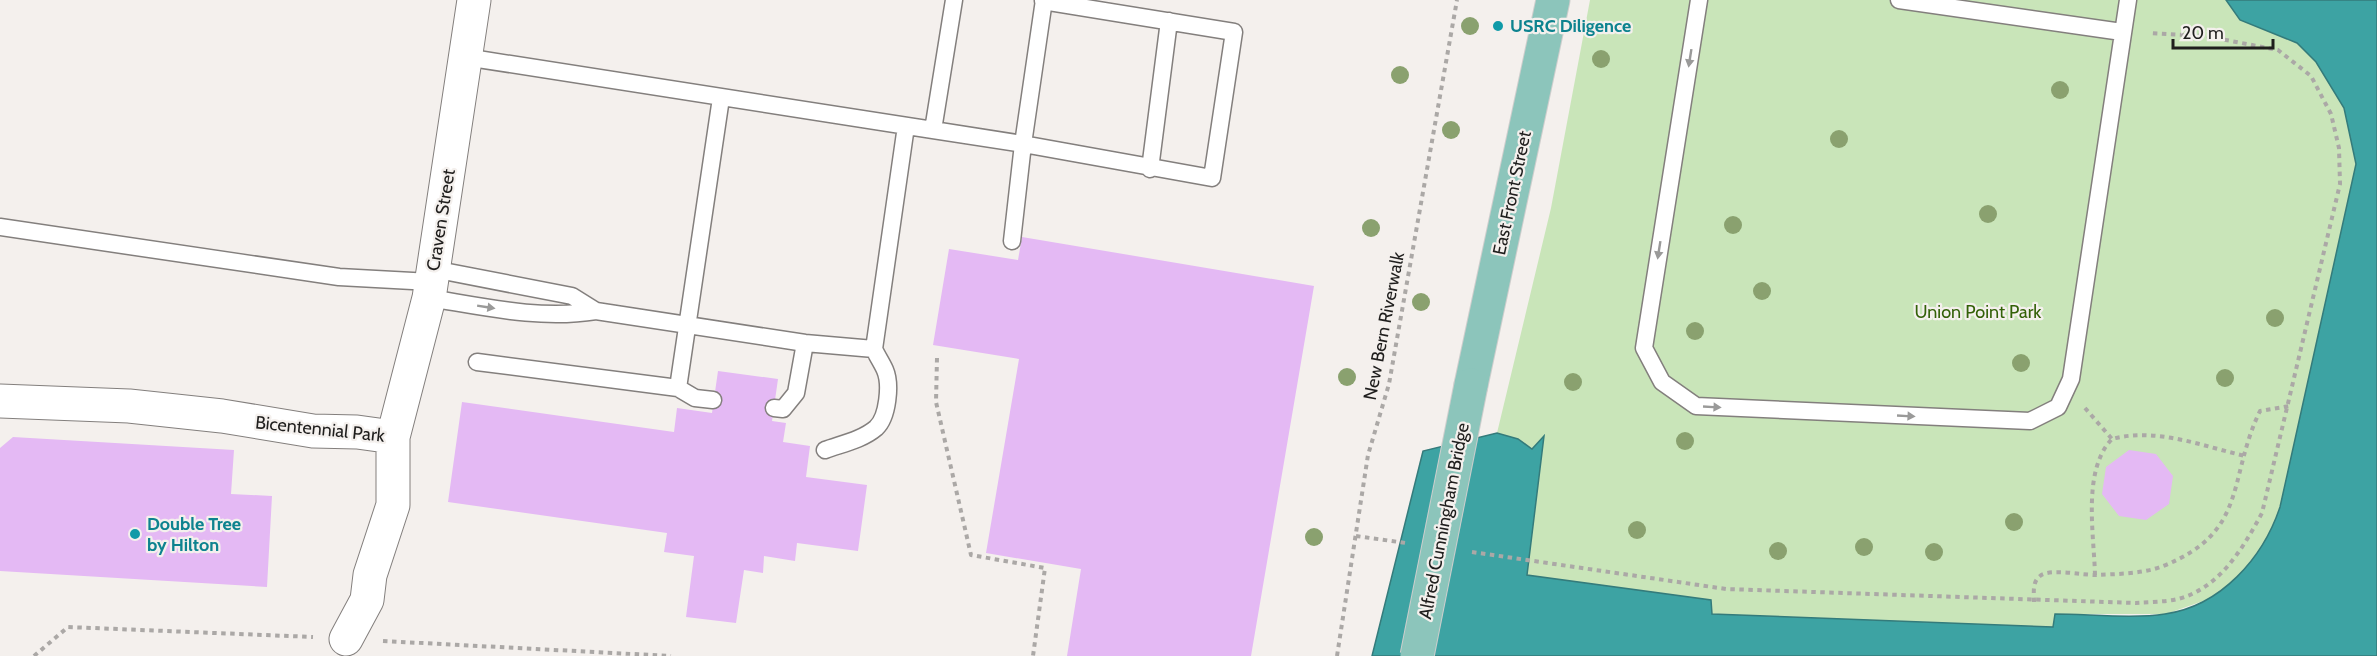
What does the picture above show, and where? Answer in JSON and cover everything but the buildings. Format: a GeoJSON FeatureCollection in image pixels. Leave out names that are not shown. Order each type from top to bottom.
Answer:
{"type":"FeatureCollection","features":[{"type":"Feature","properties":{"kind":"main road","name":"East Front Street"},"geometry":{"type":"LineString","coordinates":[[1472,386],[1553,0]]}},
{"type":"Feature","properties":{"kind":"main road","name":"Alfred Cunningham Bridge"},"geometry":{"type":"LineString","coordinates":[[1417,656],[1472,386]]}},
{"type":"Feature","properties":{"kind":"street","name":"Craven Street"},"geometry":{"type":"LineString","coordinates":[[393,437],[431,283],[474,0]]}},
{"type":"Feature","properties":{"kind":"street","name":"Bicentennial Park"},"geometry":{"type":"LineString","coordinates":[[0,401],[129,406],[222,416],[313,431],[357,432],[393,437],[393,505],[370,575],[367,600],[346,639]]}},
{"type":"Feature","properties":{"kind":"lane"},"geometry":{"type":"LineString","coordinates":[[933,130],[954,0]]}},
{"type":"Feature","properties":{"kind":"lane"},"geometry":{"type":"LineString","coordinates":[[1699,0],[1644,348],[1662,382],[1696,406],[2030,421],[2058,407],[2071,379],[2128,0]]}},
{"type":"Feature","properties":{"kind":"lane"},"geometry":{"type":"LineString","coordinates":[[1899,0],[2122,32]]}},
{"type":"Feature","properties":{"kind":"lane"},"geometry":{"type":"LineString","coordinates":[[465,57],[1023,144],[1150,169],[1212,178],[1234,32],[1043,1],[1023,144],[1012,242]]}},
{"type":"Feature","properties":{"kind":"lane"},"geometry":{"type":"LineString","coordinates":[[1150,169],[1169,21]]}},
{"type":"Feature","properties":{"kind":"lane"},"geometry":{"type":"LineString","coordinates":[[678,388],[721,98]]}},
{"type":"Feature","properties":{"kind":"lane"},"geometry":{"type":"LineString","coordinates":[[825,450],[862,437],[878,426],[888,388],[886,371],[874,349],[906,126]]}},
{"type":"Feature","properties":{"kind":"lane"},"geometry":{"type":"LineString","coordinates":[[0,227],[339,277],[572,296],[597,311]]}},
{"type":"Feature","properties":{"kind":"lane"},"geometry":{"type":"LineString","coordinates":[[431,283],[530,314],[566,316],[597,311],[805,343],[874,349]]}},
{"type":"Feature","properties":{"kind":"lane"},"geometry":{"type":"LineString","coordinates":[[774,408],[783,410],[796,393],[805,343]]}},
{"type":"Feature","properties":{"kind":"lane"},"geometry":{"type":"LineString","coordinates":[[477,362],[678,388],[695,398],[714,400]]}},
{"type":"Feature","properties":{"kind":"path","name":"New Bern Riverwalk"},"geometry":{"type":"LineString","coordinates":[[1337,656],[1368,455],[1389,384],[1457,0]]}},
{"type":"Feature","properties":{"kind":"path"},"geometry":{"type":"LineString","coordinates":[[937,358],[936,402],[971,555],[1045,568],[1034,656]]}},
{"type":"Feature","properties":{"kind":"path"},"geometry":{"type":"LineString","coordinates":[[2067,388],[2112,439]]}},
{"type":"Feature","properties":{"kind":"path"},"geometry":{"type":"LineString","coordinates":[[2034,602],[2033,588],[2039,576],[2046,573],[2095,575],[2159,568],[2184,557],[2204,544],[2218,530],[2232,503],[2252,429],[2260,411],[2289,406]]}},
{"type":"Feature","properties":{"kind":"path"},"geometry":{"type":"LineString","coordinates":[[2095,575],[2093,482],[2096,464],[2112,439],[2139,434],[2160,436],[2245,456]]}},
{"type":"Feature","properties":{"kind":"green space","name":"Union Point Park"},"geometry":{"type":"Polygon","coordinates":[[[1590,0],[2226,0],[2240,20],[2297,43],[2316,62],[2344,108],[2356,164],[2280,507],[2272,533],[2235,581],[2206,600],[2166,614],[2055,614],[2054,627],[1711,614],[1711,600],[1527,575],[1544,437],[1532,449],[1518,439],[1497,433],[1551,208],[1590,0]]]}},
{"type":"Feature","properties":{"kind":"water"},"geometry":{"type":"Polygon","coordinates":[[[2226,0],[2377,0],[2377,656],[1372,656],[1423,451],[1497,433],[1518,439],[1532,449],[1544,436],[1527,575],[1711,600],[1712,614],[2053,627],[2055,614],[2125,616],[2165,614],[2204,601],[2222,590],[2237,577],[2263,544],[2280,507],[2356,164],[2344,108],[2316,62],[2297,43],[2240,20],[2226,0]]]}},
{"type":"Feature","properties":{"kind":"place","name":"USRC Diligence"},"geometry":{"type":"Point","coordinates":[1498,26]}},
{"type":"Feature","properties":{"kind":"place","name":"Double Tree by Hilton"},"geometry":{"type":"Point","coordinates":[135,534]}}]}
